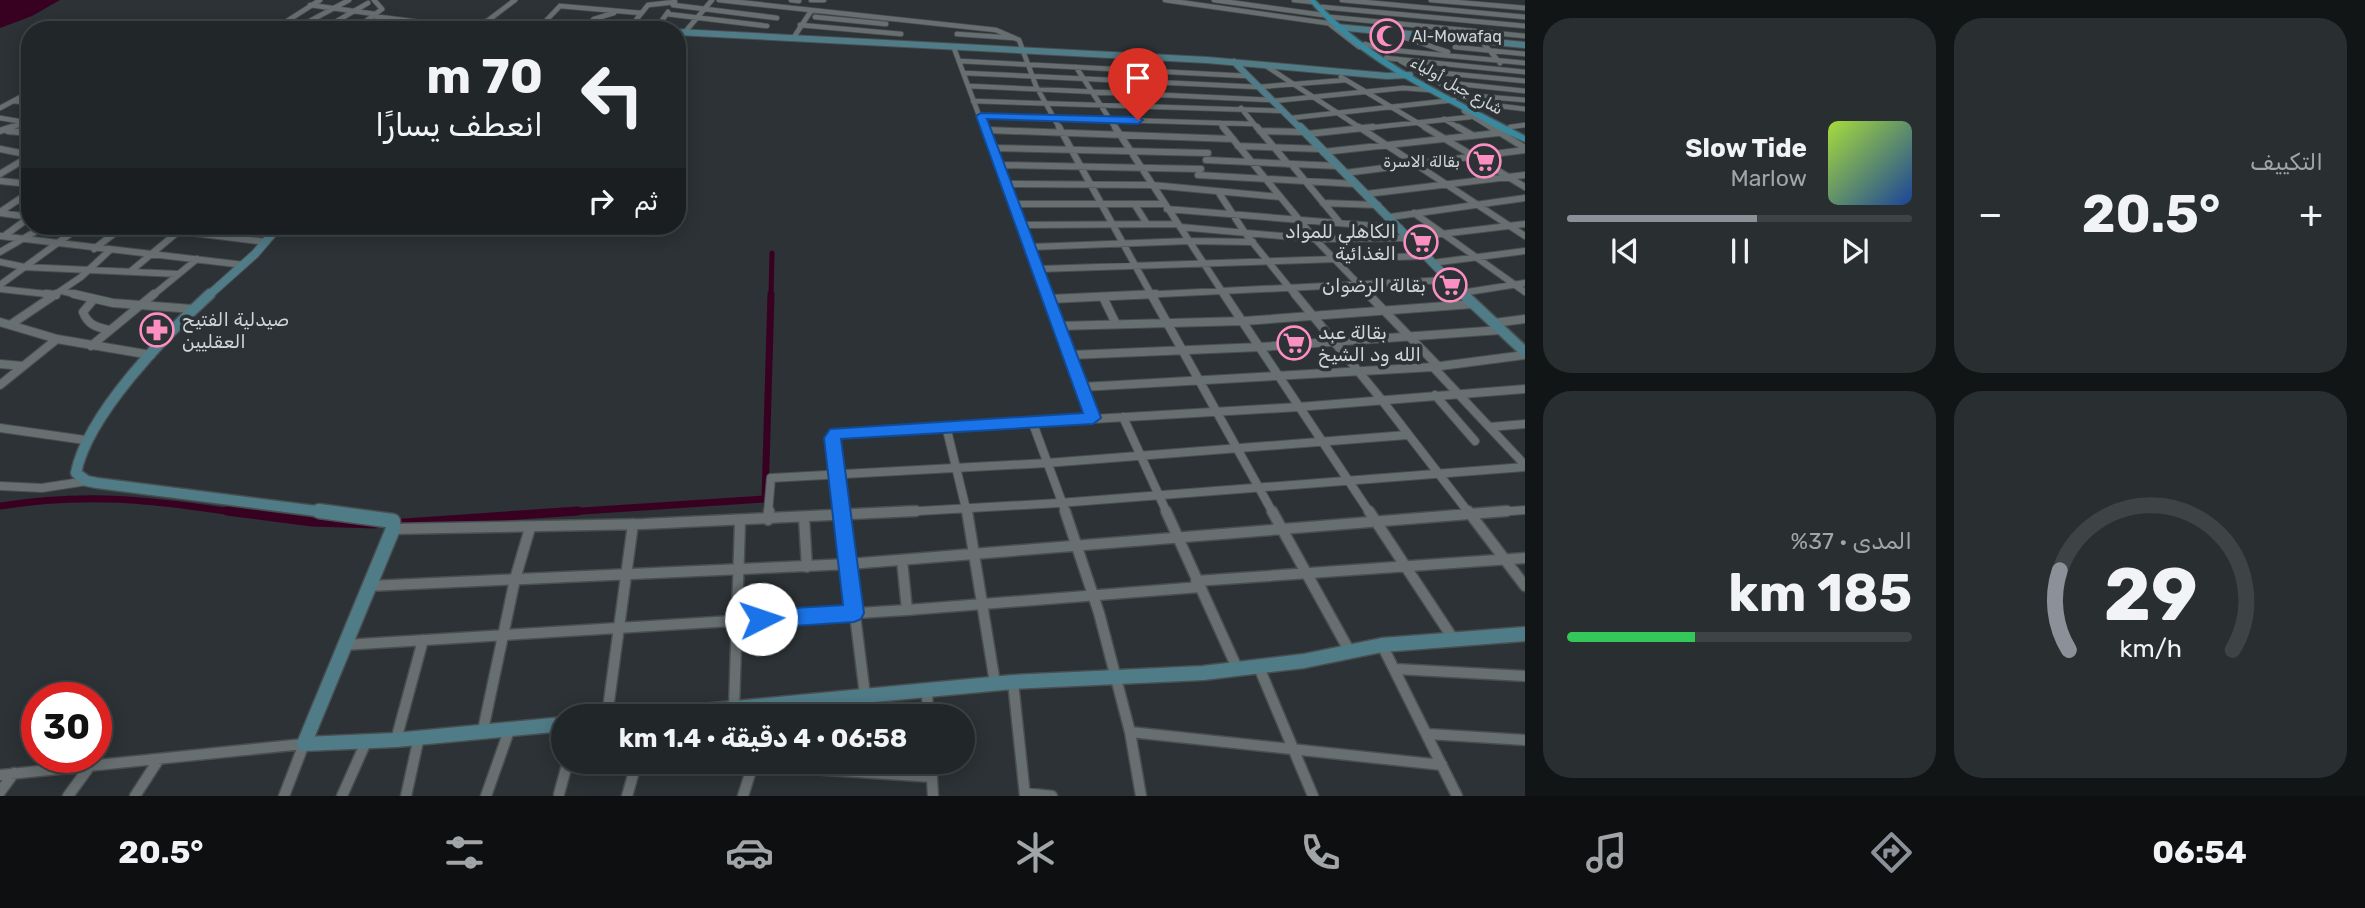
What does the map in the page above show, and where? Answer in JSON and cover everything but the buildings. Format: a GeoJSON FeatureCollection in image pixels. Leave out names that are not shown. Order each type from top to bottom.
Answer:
{"type":"FeatureCollection","features":[{"type":"Feature","properties":{"kind":"main road","name":"شارع جبل أولياء"},"geometry":{"type":"LineString","coordinates":[[1326,14],[1364,44],[1455,98],[1472,113],[1525,137]]}},
{"type":"Feature","properties":{"kind":"main road","name":"شارع جبل أولياء"},"geometry":{"type":"LineString","coordinates":[[1326,14],[1366,49],[1525,137]]}},
{"type":"Feature","properties":{"kind":"street"},"geometry":{"type":"LineString","coordinates":[[284,21],[320,0]]}},
{"type":"Feature","properties":{"kind":"street"},"geometry":{"type":"LineString","coordinates":[[309,21],[351,0]]}},
{"type":"Feature","properties":{"kind":"street"},"geometry":{"type":"LineString","coordinates":[[366,21],[382,9],[374,0]]}},
{"type":"Feature","properties":{"kind":"street"},"geometry":{"type":"LineString","coordinates":[[488,21],[515,0]]}},
{"type":"Feature","properties":{"kind":"street"},"geometry":{"type":"LineString","coordinates":[[559,0],[560,6]]}},
{"type":"Feature","properties":{"kind":"street"},"geometry":{"type":"LineString","coordinates":[[686,28],[712,0]]}},
{"type":"Feature","properties":{"kind":"street"},"geometry":{"type":"LineString","coordinates":[[719,0],[757,2],[790,9],[904,23],[1001,31],[1021,43],[1021,51],[1039,89],[1090,185],[1350,652]]}},
{"type":"Feature","properties":{"kind":"street"},"geometry":{"type":"LineString","coordinates":[[791,0],[800,1]]}},
{"type":"Feature","properties":{"kind":"street"},"geometry":{"type":"LineString","coordinates":[[811,0],[824,0]]}},
{"type":"Feature","properties":{"kind":"street"},"geometry":{"type":"LineString","coordinates":[[1165,0],[1209,6],[1326,14],[1381,13],[1525,26]]}},
{"type":"Feature","properties":{"kind":"street"},"geometry":{"type":"LineString","coordinates":[[1209,6],[1212,0],[1525,36]]}},
{"type":"Feature","properties":{"kind":"street"},"geometry":{"type":"LineString","coordinates":[[1294,0],[1326,14],[1461,57]]}},
{"type":"Feature","properties":{"kind":"street"},"geometry":{"type":"LineString","coordinates":[[1342,0],[1525,17]]}},
{"type":"Feature","properties":{"kind":"street"},"geometry":{"type":"LineString","coordinates":[[1422,0],[1444,28]]}},
{"type":"Feature","properties":{"kind":"street"},"geometry":{"type":"LineString","coordinates":[[1431,0],[1525,8]]}},
{"type":"Feature","properties":{"kind":"street"},"geometry":{"type":"LineString","coordinates":[[756,35],[800,1]]}},
{"type":"Feature","properties":{"kind":"street"},"geometry":{"type":"LineString","coordinates":[[360,2],[379,5]]}},
{"type":"Feature","properties":{"kind":"street"},"geometry":{"type":"LineString","coordinates":[[662,21],[675,2]]}},
{"type":"Feature","properties":{"kind":"street"},"geometry":{"type":"LineString","coordinates":[[635,21],[654,3],[675,2],[705,9],[777,18]]}},
{"type":"Feature","properties":{"kind":"street"},"geometry":{"type":"LineString","coordinates":[[723,34],[757,2]]}},
{"type":"Feature","properties":{"kind":"street"},"geometry":{"type":"LineString","coordinates":[[1374,2],[1387,22]]}},
{"type":"Feature","properties":{"kind":"street"},"geometry":{"type":"LineString","coordinates":[[1477,2],[1506,34]]}},
{"type":"Feature","properties":{"kind":"street"},"geometry":{"type":"LineString","coordinates":[[337,21],[368,3]]}},
{"type":"Feature","properties":{"kind":"street"},"geometry":{"type":"LineString","coordinates":[[310,5],[409,21]]}},
{"type":"Feature","properties":{"kind":"street"},"geometry":{"type":"LineString","coordinates":[[560,6],[641,13]]}},
{"type":"Feature","properties":{"kind":"street"},"geometry":{"type":"LineString","coordinates":[[546,21],[560,6]]}},
{"type":"Feature","properties":{"kind":"street"},"geometry":{"type":"LineString","coordinates":[[794,37],[811,11]]}},
{"type":"Feature","properties":{"kind":"street"},"geometry":{"type":"LineString","coordinates":[[592,21],[618,12]]}},
{"type":"Feature","properties":{"kind":"street"},"geometry":{"type":"LineString","coordinates":[[667,14],[767,26]]}},
{"type":"Feature","properties":{"kind":"street"},"geometry":{"type":"LineString","coordinates":[[292,15],[314,18]]}},
{"type":"Feature","properties":{"kind":"street"},"geometry":{"type":"LineString","coordinates":[[806,16],[858,22],[904,23]]}},
{"type":"Feature","properties":{"kind":"street"},"geometry":{"type":"LineString","coordinates":[[851,41],[858,22]]}},
{"type":"Feature","properties":{"kind":"street"},"geometry":{"type":"LineString","coordinates":[[899,45],[904,23]]}},
{"type":"Feature","properties":{"kind":"street"},"geometry":{"type":"LineString","coordinates":[[800,24],[901,34]]}},
{"type":"Feature","properties":{"kind":"street"},"geometry":{"type":"LineString","coordinates":[[686,32],[954,48],[1094,53],[1525,81]]}},
{"type":"Feature","properties":{"kind":"street"},"geometry":{"type":"LineString","coordinates":[[1388,32],[1525,45]]}},
{"type":"Feature","properties":{"kind":"street"},"geometry":{"type":"LineString","coordinates":[[1474,32],[1525,91]]}},
{"type":"Feature","properties":{"kind":"street"},"geometry":{"type":"LineString","coordinates":[[957,34],[1014,38]]}},
{"type":"Feature","properties":{"kind":"street"},"geometry":{"type":"LineString","coordinates":[[1446,37],[1461,57]]}},
{"type":"Feature","properties":{"kind":"street"},"geometry":{"type":"LineString","coordinates":[[1364,44],[1380,49],[1525,63]]}},
{"type":"Feature","properties":{"kind":"street"},"geometry":{"type":"LineString","coordinates":[[1455,47],[1525,54]]}},
{"type":"Feature","properties":{"kind":"street"},"geometry":{"type":"LineString","coordinates":[[954,48],[1015,204],[1093,418]]}},
{"type":"Feature","properties":{"kind":"street"},"geometry":{"type":"LineString","coordinates":[[1094,53],[1100,68]]}},
{"type":"Feature","properties":{"kind":"street"},"geometry":{"type":"LineString","coordinates":[[1141,56],[1157,83]]}},
{"type":"Feature","properties":{"kind":"street"},"geometry":{"type":"LineString","coordinates":[[1386,58],[1525,72]]}},
{"type":"Feature","properties":{"kind":"street"},"geometry":{"type":"LineString","coordinates":[[1396,59],[1430,90]]}},
{"type":"Feature","properties":{"kind":"street"},"geometry":{"type":"LineString","coordinates":[[960,61],[1247,76]]}},
{"type":"Feature","properties":{"kind":"street"},"geometry":{"type":"LineString","coordinates":[[1234,62],[1390,216],[1448,280],[1525,354]]}},
{"type":"Feature","properties":{"kind":"street"},"geometry":{"type":"LineString","coordinates":[[1264,64],[1311,98],[1525,236]]}},
{"type":"Feature","properties":{"kind":"street"},"geometry":{"type":"LineString","coordinates":[[1076,66],[1204,265],[1225,292],[1298,407],[1454,640]]}},
{"type":"Feature","properties":{"kind":"street"},"geometry":{"type":"LineString","coordinates":[[1331,70],[1525,187]]}},
{"type":"Feature","properties":{"kind":"street"},"geometry":{"type":"LineString","coordinates":[[964,73],[1258,87],[1346,79]]}},
{"type":"Feature","properties":{"kind":"street"},"geometry":{"type":"LineString","coordinates":[[1410,73],[1438,82],[1525,91]]}},
{"type":"Feature","properties":{"kind":"street"},"geometry":{"type":"LineString","coordinates":[[1438,82],[1455,98]]}},
{"type":"Feature","properties":{"kind":"street"},"geometry":{"type":"LineString","coordinates":[[1173,83],[1181,96]]}},
{"type":"Feature","properties":{"kind":"street"},"geometry":{"type":"LineString","coordinates":[[968,86],[1272,101],[1410,88],[1430,90],[1482,105],[1525,109]]}},
{"type":"Feature","properties":{"kind":"street"},"geometry":{"type":"LineString","coordinates":[[0,108],[21,97]]}},
{"type":"Feature","properties":{"kind":"street"},"geometry":{"type":"LineString","coordinates":[[1233,98],[1340,223]]}},
{"type":"Feature","properties":{"kind":"street"},"geometry":{"type":"LineString","coordinates":[[973,101],[1287,114],[1335,113],[1455,98],[1525,100]]}},
{"type":"Feature","properties":{"kind":"street"},"geometry":{"type":"LineString","coordinates":[[13,101],[21,102]]}},
{"type":"Feature","properties":{"kind":"street"},"geometry":{"type":"LineString","coordinates":[[1261,131],[1305,133],[1444,119],[1472,113],[1481,123],[1525,149]]}},
{"type":"Feature","properties":{"kind":"street"},"geometry":{"type":"LineString","coordinates":[[981,116],[1254,124]]}},
{"type":"Feature","properties":{"kind":"street"},"geometry":{"type":"LineString","coordinates":[[0,118],[21,121]]}},
{"type":"Feature","properties":{"kind":"street"},"geometry":{"type":"LineString","coordinates":[[1444,119],[1472,135]]}},
{"type":"Feature","properties":{"kind":"street"},"geometry":{"type":"LineString","coordinates":[[1481,123],[1492,121]]}},
{"type":"Feature","properties":{"kind":"street"},"geometry":{"type":"LineString","coordinates":[[1220,123],[1315,239],[1407,335],[1525,466]]}},
{"type":"Feature","properties":{"kind":"street"},"geometry":{"type":"LineString","coordinates":[[2,131],[21,124]]}},
{"type":"Feature","properties":{"kind":"street"},"geometry":{"type":"LineString","coordinates":[[1510,127],[1525,125]]}},
{"type":"Feature","properties":{"kind":"street"},"geometry":{"type":"LineString","coordinates":[[987,130],[1233,139]]}},
{"type":"Feature","properties":{"kind":"street"},"geometry":{"type":"LineString","coordinates":[[2,131],[21,132]]}},
{"type":"Feature","properties":{"kind":"street"},"geometry":{"type":"LineString","coordinates":[[1238,146],[1322,150],[1498,133]]}},
{"type":"Feature","properties":{"kind":"street"},"geometry":{"type":"LineString","coordinates":[[1193,190],[1216,138]]}},
{"type":"Feature","properties":{"kind":"street"},"geometry":{"type":"LineString","coordinates":[[993,148],[1129,151],[1341,170],[1414,164],[1525,149]]}},
{"type":"Feature","properties":{"kind":"street"},"geometry":{"type":"LineString","coordinates":[[0,149],[21,154]]}},
{"type":"Feature","properties":{"kind":"street"},"geometry":{"type":"LineString","coordinates":[[2,172],[21,161]]}},
{"type":"Feature","properties":{"kind":"street"},"geometry":{"type":"LineString","coordinates":[[1000,165],[1141,168],[1266,180],[1356,184]]}},
{"type":"Feature","properties":{"kind":"street"},"geometry":{"type":"LineString","coordinates":[[1366,194],[1525,174]]}},
{"type":"Feature","properties":{"kind":"street"},"geometry":{"type":"LineString","coordinates":[[0,181],[21,183]]}},
{"type":"Feature","properties":{"kind":"street"},"geometry":{"type":"LineString","coordinates":[[1007,184],[1152,185],[1280,197]]}},
{"type":"Feature","properties":{"kind":"street"},"geometry":{"type":"LineString","coordinates":[[1219,193],[1245,233],[1335,341],[1525,586]]}},
{"type":"Feature","properties":{"kind":"street"},"geometry":{"type":"LineString","coordinates":[[0,212],[21,198]]}},
{"type":"Feature","properties":{"kind":"street"},"geometry":{"type":"LineString","coordinates":[[1390,216],[1525,198]]}},
{"type":"Feature","properties":{"kind":"street"},"geometry":{"type":"LineString","coordinates":[[1323,203],[1378,205]]}},
{"type":"Feature","properties":{"kind":"street"},"geometry":{"type":"LineString","coordinates":[[1015,204],[1166,206],[1400,228]]}},
{"type":"Feature","properties":{"kind":"street"},"geometry":{"type":"LineString","coordinates":[[1135,205],[1147,224]]}},
{"type":"Feature","properties":{"kind":"street"},"geometry":{"type":"LineString","coordinates":[[0,212],[21,216]]}},
{"type":"Feature","properties":{"kind":"street"},"geometry":{"type":"LineString","coordinates":[[1415,213],[1525,292]]}},
{"type":"Feature","properties":{"kind":"street"},"geometry":{"type":"LineString","coordinates":[[2,236],[21,223]]}},
{"type":"Feature","properties":{"kind":"street"},"geometry":{"type":"LineString","coordinates":[[1022,225],[1179,225],[1315,239],[1408,238],[1525,223]]}},
{"type":"Feature","properties":{"kind":"street"},"geometry":{"type":"LineString","coordinates":[[0,251],[27,235]]}},
{"type":"Feature","properties":{"kind":"street"},"geometry":{"type":"LineString","coordinates":[[0,287],[68,235]]}},
{"type":"Feature","properties":{"kind":"street"},"geometry":{"type":"LineString","coordinates":[[94,249],[112,235]]}},
{"type":"Feature","properties":{"kind":"street"},"geometry":{"type":"LineString","coordinates":[[130,271],[173,235]]}},
{"type":"Feature","properties":{"kind":"street"},"geometry":{"type":"LineString","coordinates":[[210,235],[266,242]]}},
{"type":"Feature","properties":{"kind":"street"},"geometry":{"type":"LineString","coordinates":[[87,481],[75,469],[85,440],[151,355],[193,309],[244,265],[272,235]]}},
{"type":"Feature","properties":{"kind":"street"},"geometry":{"type":"LineString","coordinates":[[2,236],[244,265]]}},
{"type":"Feature","properties":{"kind":"street"},"geometry":{"type":"LineString","coordinates":[[1031,247],[1253,242]]}},
{"type":"Feature","properties":{"kind":"street"},"geometry":{"type":"LineString","coordinates":[[10,325],[59,293],[110,250]]}},
{"type":"Feature","properties":{"kind":"street"},"geometry":{"type":"LineString","coordinates":[[1432,263],[1525,251]]}},
{"type":"Feature","properties":{"kind":"street"},"geometry":{"type":"LineString","coordinates":[[1039,269],[1425,256]]}},
{"type":"Feature","properties":{"kind":"street"},"geometry":{"type":"LineString","coordinates":[[92,346],[197,259]]}},
{"type":"Feature","properties":{"kind":"street"},"geometry":{"type":"LineString","coordinates":[[0,262],[24,267],[178,274]]}},
{"type":"Feature","properties":{"kind":"street"},"geometry":{"type":"LineString","coordinates":[[1050,299],[1448,280]]}},
{"type":"Feature","properties":{"kind":"street"},"geometry":{"type":"LineString","coordinates":[[1461,293],[1525,283]]}},
{"type":"Feature","properties":{"kind":"street"},"geometry":{"type":"LineString","coordinates":[[0,287],[139,305],[193,309]]}},
{"type":"Feature","properties":{"kind":"street"},"geometry":{"type":"LineString","coordinates":[[1103,297],[1116,324]]}},
{"type":"Feature","properties":{"kind":"street"},"geometry":{"type":"LineString","coordinates":[[94,299],[83,312],[86,320],[91,327],[109,330]]}},
{"type":"Feature","properties":{"kind":"street"},"geometry":{"type":"LineString","coordinates":[[1059,326],[1244,321],[1473,304]]}},
{"type":"Feature","properties":{"kind":"street"},"geometry":{"type":"LineString","coordinates":[[1494,323],[1525,319]]}},
{"type":"Feature","properties":{"kind":"street"},"geometry":{"type":"LineString","coordinates":[[0,322],[57,339],[151,355]]}},
{"type":"Feature","properties":{"kind":"street"},"geometry":{"type":"LineString","coordinates":[[1070,355],[1260,347],[1501,330]]}},
{"type":"Feature","properties":{"kind":"street"},"geometry":{"type":"LineString","coordinates":[[1,383],[57,339]]}},
{"type":"Feature","properties":{"kind":"street"},"geometry":{"type":"LineString","coordinates":[[1082,387],[1358,372],[1435,366],[1525,354]]}},
{"type":"Feature","properties":{"kind":"street"},"geometry":{"type":"LineString","coordinates":[[0,364],[23,366]]}},
{"type":"Feature","properties":{"kind":"street"},"geometry":{"type":"LineString","coordinates":[[865,695],[833,438],[835,434],[1298,407],[1525,389]]}},
{"type":"Feature","properties":{"kind":"street"},"geometry":{"type":"LineString","coordinates":[[1435,395],[1475,441]]}},
{"type":"Feature","properties":{"kind":"street"},"geometry":{"type":"LineString","coordinates":[[1123,417],[1237,668]]}},
{"type":"Feature","properties":{"kind":"street"},"geometry":{"type":"LineString","coordinates":[[1032,421],[1096,597],[1119,676],[1141,796]]}},
{"type":"Feature","properties":{"kind":"street"},"geometry":{"type":"LineString","coordinates":[[1490,427],[1525,424]]}},
{"type":"Feature","properties":{"kind":"street"},"geometry":{"type":"LineString","coordinates":[[946,426],[966,508],[995,683]]}},
{"type":"Feature","properties":{"kind":"street"},"geometry":{"type":"LineString","coordinates":[[0,428],[85,440]]}},
{"type":"Feature","properties":{"kind":"street"},"geometry":{"type":"LineString","coordinates":[[768,520],[770,478],[1047,463],[1407,435]]}},
{"type":"Feature","properties":{"kind":"street"},"geometry":{"type":"LineString","coordinates":[[393,529],[530,528],[844,517],[1525,466]]}},
{"type":"Feature","properties":{"kind":"street"},"geometry":{"type":"LineString","coordinates":[[0,486],[42,488],[87,481],[390,519],[394,523],[284,796]]}},
{"type":"Feature","properties":{"kind":"street"},"geometry":{"type":"LineString","coordinates":[[369,586],[849,564],[1525,510]]}},
{"type":"Feature","properties":{"kind":"street"},"geometry":{"type":"LineString","coordinates":[[804,518],[807,566]]}},
{"type":"Feature","properties":{"kind":"street"},"geometry":{"type":"LineString","coordinates":[[734,704],[740,522]]}},
{"type":"Feature","properties":{"kind":"street"},"geometry":{"type":"LineString","coordinates":[[608,704],[633,524]]}},
{"type":"Feature","properties":{"kind":"street"},"geometry":{"type":"LineString","coordinates":[[483,730],[515,579],[530,528]]}},
{"type":"Feature","properties":{"kind":"street"},"geometry":{"type":"LineString","coordinates":[[344,645],[1096,597],[1307,574],[1525,558]]}},
{"type":"Feature","properties":{"kind":"street"},"geometry":{"type":"LineString","coordinates":[[902,560],[907,610]]}},
{"type":"Feature","properties":{"kind":"street"},"geometry":{"type":"LineString","coordinates":[[801,704],[995,683],[1203,673],[1382,645],[1525,634]]}},
{"type":"Feature","properties":{"kind":"street"},"geometry":{"type":"LineString","coordinates":[[396,740],[423,640]]}},
{"type":"Feature","properties":{"kind":"street"},"geometry":{"type":"LineString","coordinates":[[1382,645],[1457,796]]}},
{"type":"Feature","properties":{"kind":"street"},"geometry":{"type":"LineString","coordinates":[[1258,665],[1313,796]]}},
{"type":"Feature","properties":{"kind":"street"},"geometry":{"type":"LineString","coordinates":[[1396,669],[1525,676]]}},
{"type":"Feature","properties":{"kind":"street"},"geometry":{"type":"LineString","coordinates":[[1013,682],[1025,795],[1052,796]]}},
{"type":"Feature","properties":{"kind":"street"},"geometry":{"type":"LineString","coordinates":[[926,691],[927,704]]}},
{"type":"Feature","properties":{"kind":"street"},"geometry":{"type":"LineString","coordinates":[[827,704],[828,699]]}},
{"type":"Feature","properties":{"kind":"street"},"geometry":{"type":"LineString","coordinates":[[112,763],[304,744],[396,740],[551,725]]}},
{"type":"Feature","properties":{"kind":"street"},"geometry":{"type":"LineString","coordinates":[[486,796],[510,728]]}},
{"type":"Feature","properties":{"kind":"street"},"geometry":{"type":"LineString","coordinates":[[1130,732],[1442,765]]}},
{"type":"Feature","properties":{"kind":"street"},"geometry":{"type":"LineString","coordinates":[[1428,734],[1525,740]]}},
{"type":"Feature","properties":{"kind":"street"},"geometry":{"type":"LineString","coordinates":[[406,796],[419,737]]}},
{"type":"Feature","properties":{"kind":"street"},"geometry":{"type":"LineString","coordinates":[[342,796],[366,742]]}},
{"type":"Feature","properties":{"kind":"street"},"geometry":{"type":"LineString","coordinates":[[135,796],[159,759]]}},
{"type":"Feature","properties":{"kind":"street"},"geometry":{"type":"LineString","coordinates":[[0,775],[21,772]]}},
{"type":"Feature","properties":{"kind":"street"},"geometry":{"type":"LineString","coordinates":[[0,792],[14,773]]}},
{"type":"Feature","properties":{"kind":"street"},"geometry":{"type":"LineString","coordinates":[[68,796],[84,773]]}},
{"type":"Feature","properties":{"kind":"street"},"geometry":{"type":"LineString","coordinates":[[559,794],[564,774]]}},
{"type":"Feature","properties":{"kind":"street"},"geometry":{"type":"LineString","coordinates":[[627,796],[633,774]]}},
{"type":"Feature","properties":{"kind":"street"},"geometry":{"type":"LineString","coordinates":[[743,796],[750,774]]}},
{"type":"Feature","properties":{"kind":"street"},"geometry":{"type":"LineString","coordinates":[[902,774],[932,777]]}},
{"type":"Feature","properties":{"kind":"street"},"geometry":{"type":"LineString","coordinates":[[932,774],[933,796]]}},
{"type":"Feature","properties":{"kind":"shaded area"},"geometry":{"type":"Polygon","coordinates":[[[0,0],[60,0],[32,16],[0,28],[0,0]]]}},
{"type":"Feature","properties":{"kind":"waterway"},"geometry":{"type":"LineString","coordinates":[[771,296],[772,253]]}},
{"type":"Feature","properties":{"kind":"waterway"},"geometry":{"type":"LineString","coordinates":[[552,513],[765,499],[771,294]]}},
{"type":"Feature","properties":{"kind":"waterway"},"geometry":{"type":"LineString","coordinates":[[0,506],[62,499],[120,499],[239,513]]}},
{"type":"Feature","properties":{"kind":"waterway"},"geometry":{"type":"LineString","coordinates":[[227,511],[312,522],[375,524]]}},
{"type":"Feature","properties":{"kind":"waterway"},"geometry":{"type":"LineString","coordinates":[[390,524],[578,511]]}},
{"type":"Feature","properties":{"kind":"place","name":"Al-Mowafaq"},"geometry":{"type":"Point","coordinates":[1387,36]}},
{"type":"Feature","properties":{"kind":"place","name":"بقالة الاسرة"},"geometry":{"type":"Point","coordinates":[1484,161]}},
{"type":"Feature","properties":{"kind":"place","name":"الكاهلي للمواد الغذائية"},"geometry":{"type":"Point","coordinates":[1421,242]}},
{"type":"Feature","properties":{"kind":"place","name":"بقالة الرضوان"},"geometry":{"type":"Point","coordinates":[1450,285]}},
{"type":"Feature","properties":{"kind":"place","name":"صيدلية الفتيح العقليين"},"geometry":{"type":"Point","coordinates":[157,330]}},
{"type":"Feature","properties":{"kind":"place","name":"بقالة عبد الله ود الشيخ"},"geometry":{"type":"Point","coordinates":[1294,343]}},
{"type":"Feature","properties":{"kind":"route"},"geometry":{"type":"LineString","coordinates":[[761,619],[854,613],[833,438],[835,434],[1093,418],[981,116],[1138,120]]}}]}
